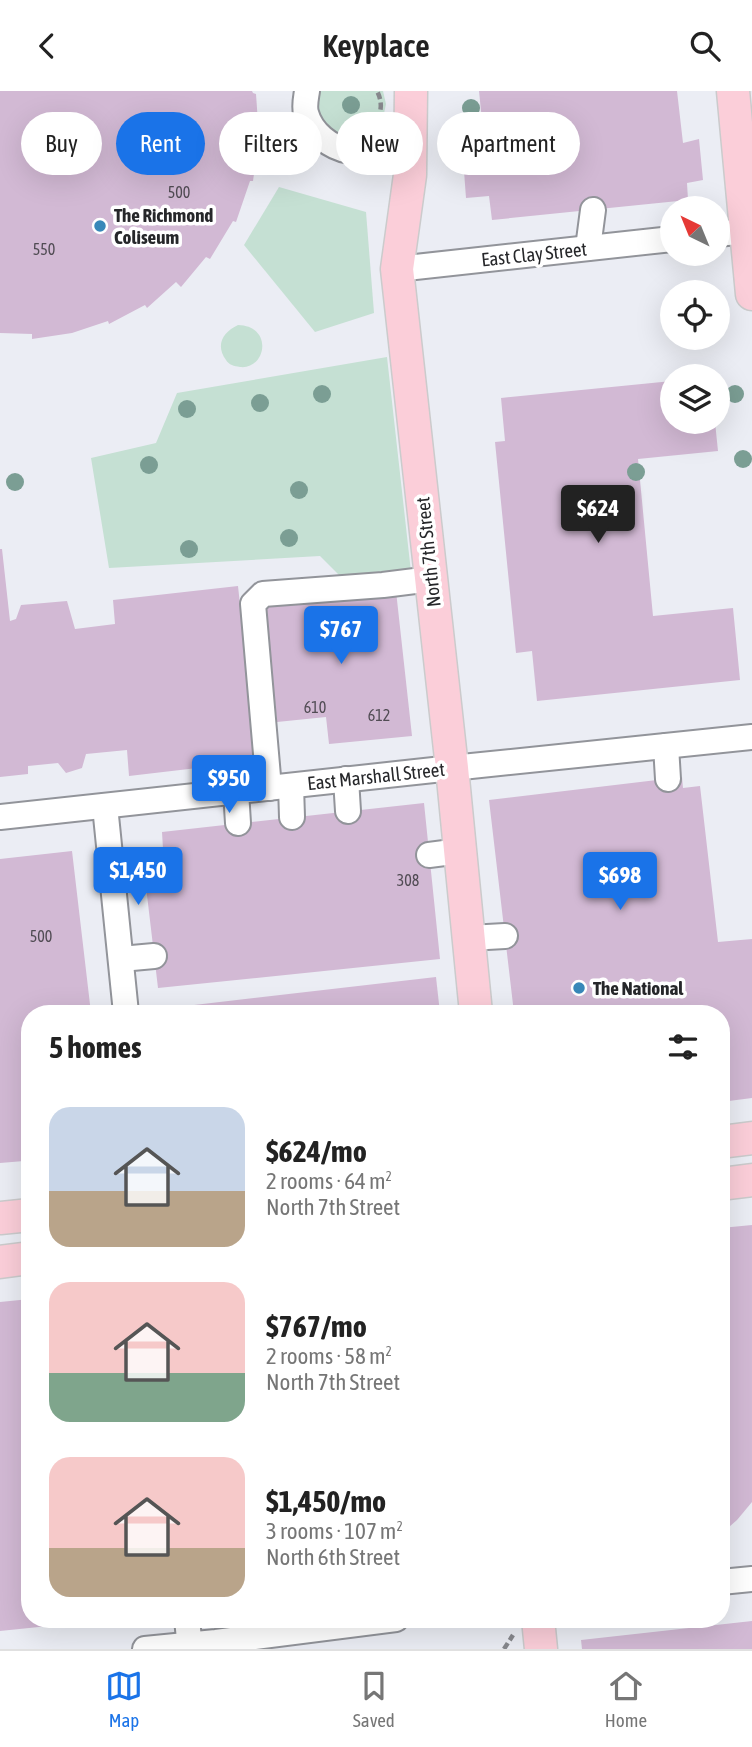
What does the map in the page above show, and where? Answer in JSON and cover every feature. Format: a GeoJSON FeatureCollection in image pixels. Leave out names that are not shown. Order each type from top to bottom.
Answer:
{"type":"FeatureCollection","features":[{"type":"Feature","properties":{"kind":"main road","name":"North 7th Street"},"geometry":{"type":"LineString","coordinates":[[411,91],[411,112]]}},
{"type":"Feature","properties":{"kind":"main road"},"geometry":{"type":"LineString","coordinates":[[733,91],[745,132],[732,232],[752,294]]}},
{"type":"Feature","properties":{"kind":"main road","name":"North 7th Street"},"geometry":{"type":"LineString","coordinates":[[410,175],[397,269],[475,1005]]}},
{"type":"Feature","properties":{"kind":"main road"},"geometry":{"type":"LineString","coordinates":[[730,1141],[752,1138]]}},
{"type":"Feature","properties":{"kind":"main road"},"geometry":{"type":"LineString","coordinates":[[730,1183],[752,1180]]}},
{"type":"Feature","properties":{"kind":"main road"},"geometry":{"type":"LineString","coordinates":[[0,1218],[21,1216]]}},
{"type":"Feature","properties":{"kind":"main road"},"geometry":{"type":"LineString","coordinates":[[0,1262],[21,1259]]}},
{"type":"Feature","properties":{"kind":"main road"},"geometry":{"type":"LineString","coordinates":[[539,1628],[541,1649]]}},
{"type":"Feature","properties":{"kind":"street"},"geometry":{"type":"LineString","coordinates":[[307,91],[305,110],[311,126],[336,147]]}},
{"type":"Feature","properties":{"kind":"street"},"geometry":{"type":"LineString","coordinates":[[588,248],[593,210]]}},
{"type":"Feature","properties":{"kind":"street","name":"East Clay Street"},"geometry":{"type":"LineString","coordinates":[[397,269],[660,240]]}},
{"type":"Feature","properties":{"kind":"street"},"geometry":{"type":"LineString","coordinates":[[292,817],[280,787],[253,604],[263,594],[431,579]]}},
{"type":"Feature","properties":{"kind":"street","name":"East Marshall Street"},"geometry":{"type":"LineString","coordinates":[[0,817],[752,737]]}},
{"type":"Feature","properties":{"kind":"street"},"geometry":{"type":"LineString","coordinates":[[666,747],[668,779]]}},
{"type":"Feature","properties":{"kind":"street"},"geometry":{"type":"LineString","coordinates":[[346,779],[348,811]]}},
{"type":"Feature","properties":{"kind":"street"},"geometry":{"type":"LineString","coordinates":[[236,791],[237,823]]}},
{"type":"Feature","properties":{"kind":"street"},"geometry":{"type":"LineString","coordinates":[[105,806],[125,1005]]}},
{"type":"Feature","properties":{"kind":"street"},"geometry":{"type":"LineString","coordinates":[[429,855],[460,851]]}},
{"type":"Feature","properties":{"kind":"street"},"geometry":{"type":"LineString","coordinates":[[469,938],[505,936]]}},
{"type":"Feature","properties":{"kind":"street"},"geometry":{"type":"LineString","coordinates":[[121,959],[154,956]]}},
{"type":"Feature","properties":{"kind":"street"},"geometry":{"type":"LineString","coordinates":[[730,1581],[752,1579]]}},
{"type":"Feature","properties":{"kind":"street"},"geometry":{"type":"LineString","coordinates":[[188,1628],[190,1646]]}},
{"type":"Feature","properties":{"kind":"street"},"geometry":{"type":"LineString","coordinates":[[145,1649],[190,1646],[326,1628]]}},
{"type":"Feature","properties":{"kind":"path"},"geometry":{"type":"LineString","coordinates":[[377,91],[381,112]]}},
{"type":"Feature","properties":{"kind":"green space"},"geometry":{"type":"Polygon","coordinates":[[[319,91],[383,91],[386,104],[384,112],[336,112],[336,135],[322,122],[322,112],[317,112],[319,91]]]}},
{"type":"Feature","properties":{"kind":"green space"},"geometry":{"type":"Polygon","coordinates":[[[279,187],[366,212],[374,313],[315,332],[244,245],[279,187]]]}},
{"type":"Feature","properties":{"kind":"green space"},"geometry":{"type":"Polygon","coordinates":[[[238,325],[257,332],[261,340],[260,355],[256,362],[249,366],[230,364],[221,349],[222,339],[238,325]]]}},
{"type":"Feature","properties":{"kind":"green space"},"geometry":{"type":"Polygon","coordinates":[[[387,357],[411,572],[340,576],[320,556],[109,568],[91,458],[156,443],[177,393],[387,357]]]}},
{"type":"Feature","properties":{"kind":"building","name":"The Richmond Coliseum"},"geometry":{"type":"Polygon","coordinates":[[[0,91],[252,91],[256,94],[257,112],[219,112],[219,175],[254,175],[253,181],[250,181],[236,222],[233,221],[210,259],[206,257],[181,287],[176,282],[147,308],[145,305],[109,324],[108,321],[72,333],[32,339],[32,334],[0,333],[0,91]]]}},
{"type":"Feature","properties":{"kind":"building"},"geometry":{"type":"Polygon","coordinates":[[[479,91],[677,91],[683,143],[699,139],[703,180],[687,183],[688,196],[660,196],[660,203],[492,220],[489,196],[466,198],[464,175],[580,175],[580,112],[481,112],[479,91]]]}},
{"type":"Feature","properties":{"kind":"building"},"geometry":{"type":"Polygon","coordinates":[[[660,382],[660,434],[716,434],[718,451],[638,459],[653,616],[733,608],[740,680],[537,701],[532,651],[516,653],[495,442],[505,441],[501,398],[660,382]]]}},
{"type":"Feature","properties":{"kind":"building"},"geometry":{"type":"Polygon","coordinates":[[[0,549],[10,621],[16,619],[21,605],[67,601],[75,629],[115,624],[113,600],[238,586],[257,761],[129,776],[127,750],[86,754],[82,768],[66,773],[58,763],[28,766],[28,774],[0,777],[0,549]]]}},
{"type":"Feature","properties":{"kind":"building"},"geometry":{"type":"Polygon","coordinates":[[[396,591],[412,736],[329,744],[326,717],[277,722],[265,605],[396,591]]]}},
{"type":"Feature","properties":{"kind":"building"},"geometry":{"type":"Polygon","coordinates":[[[682,777],[683,788],[700,786],[718,942],[752,939],[752,1098],[730,1101],[730,1005],[513,1005],[489,800],[682,777]]]}},
{"type":"Feature","properties":{"kind":"building"},"geometry":{"type":"Polygon","coordinates":[[[424,803],[440,959],[158,988],[142,853],[163,849],[162,832],[424,803]]]}},
{"type":"Feature","properties":{"kind":"building"},"geometry":{"type":"Polygon","coordinates":[[[72,851],[90,1005],[21,1005],[21,1161],[0,1163],[0,859],[72,851]]]}},
{"type":"Feature","properties":{"kind":"building"},"geometry":{"type":"Polygon","coordinates":[[[436,977],[439,1005],[194,1005],[436,977]]]}},
{"type":"Feature","properties":{"kind":"building"},"geometry":{"type":"Polygon","coordinates":[[[752,1225],[752,1502],[730,1526],[730,1227],[752,1225]]]}},
{"type":"Feature","properties":{"kind":"building"},"geometry":{"type":"Polygon","coordinates":[[[21,1300],[21,1628],[29,1628],[0,1631],[0,1302],[21,1300]]]}},
{"type":"Feature","properties":{"kind":"building"},"geometry":{"type":"Polygon","coordinates":[[[752,1621],[752,1649],[582,1649],[581,1640],[689,1628],[730,1628],[730,1623],[752,1621]]]}},
{"type":"Feature","properties":{"kind":"place","name":"The Richmond Coliseum"},"geometry":{"type":"Point","coordinates":[100,226]}},
{"type":"Feature","properties":{"kind":"place","name":"The National"},"geometry":{"type":"Point","coordinates":[579,988]}}]}
